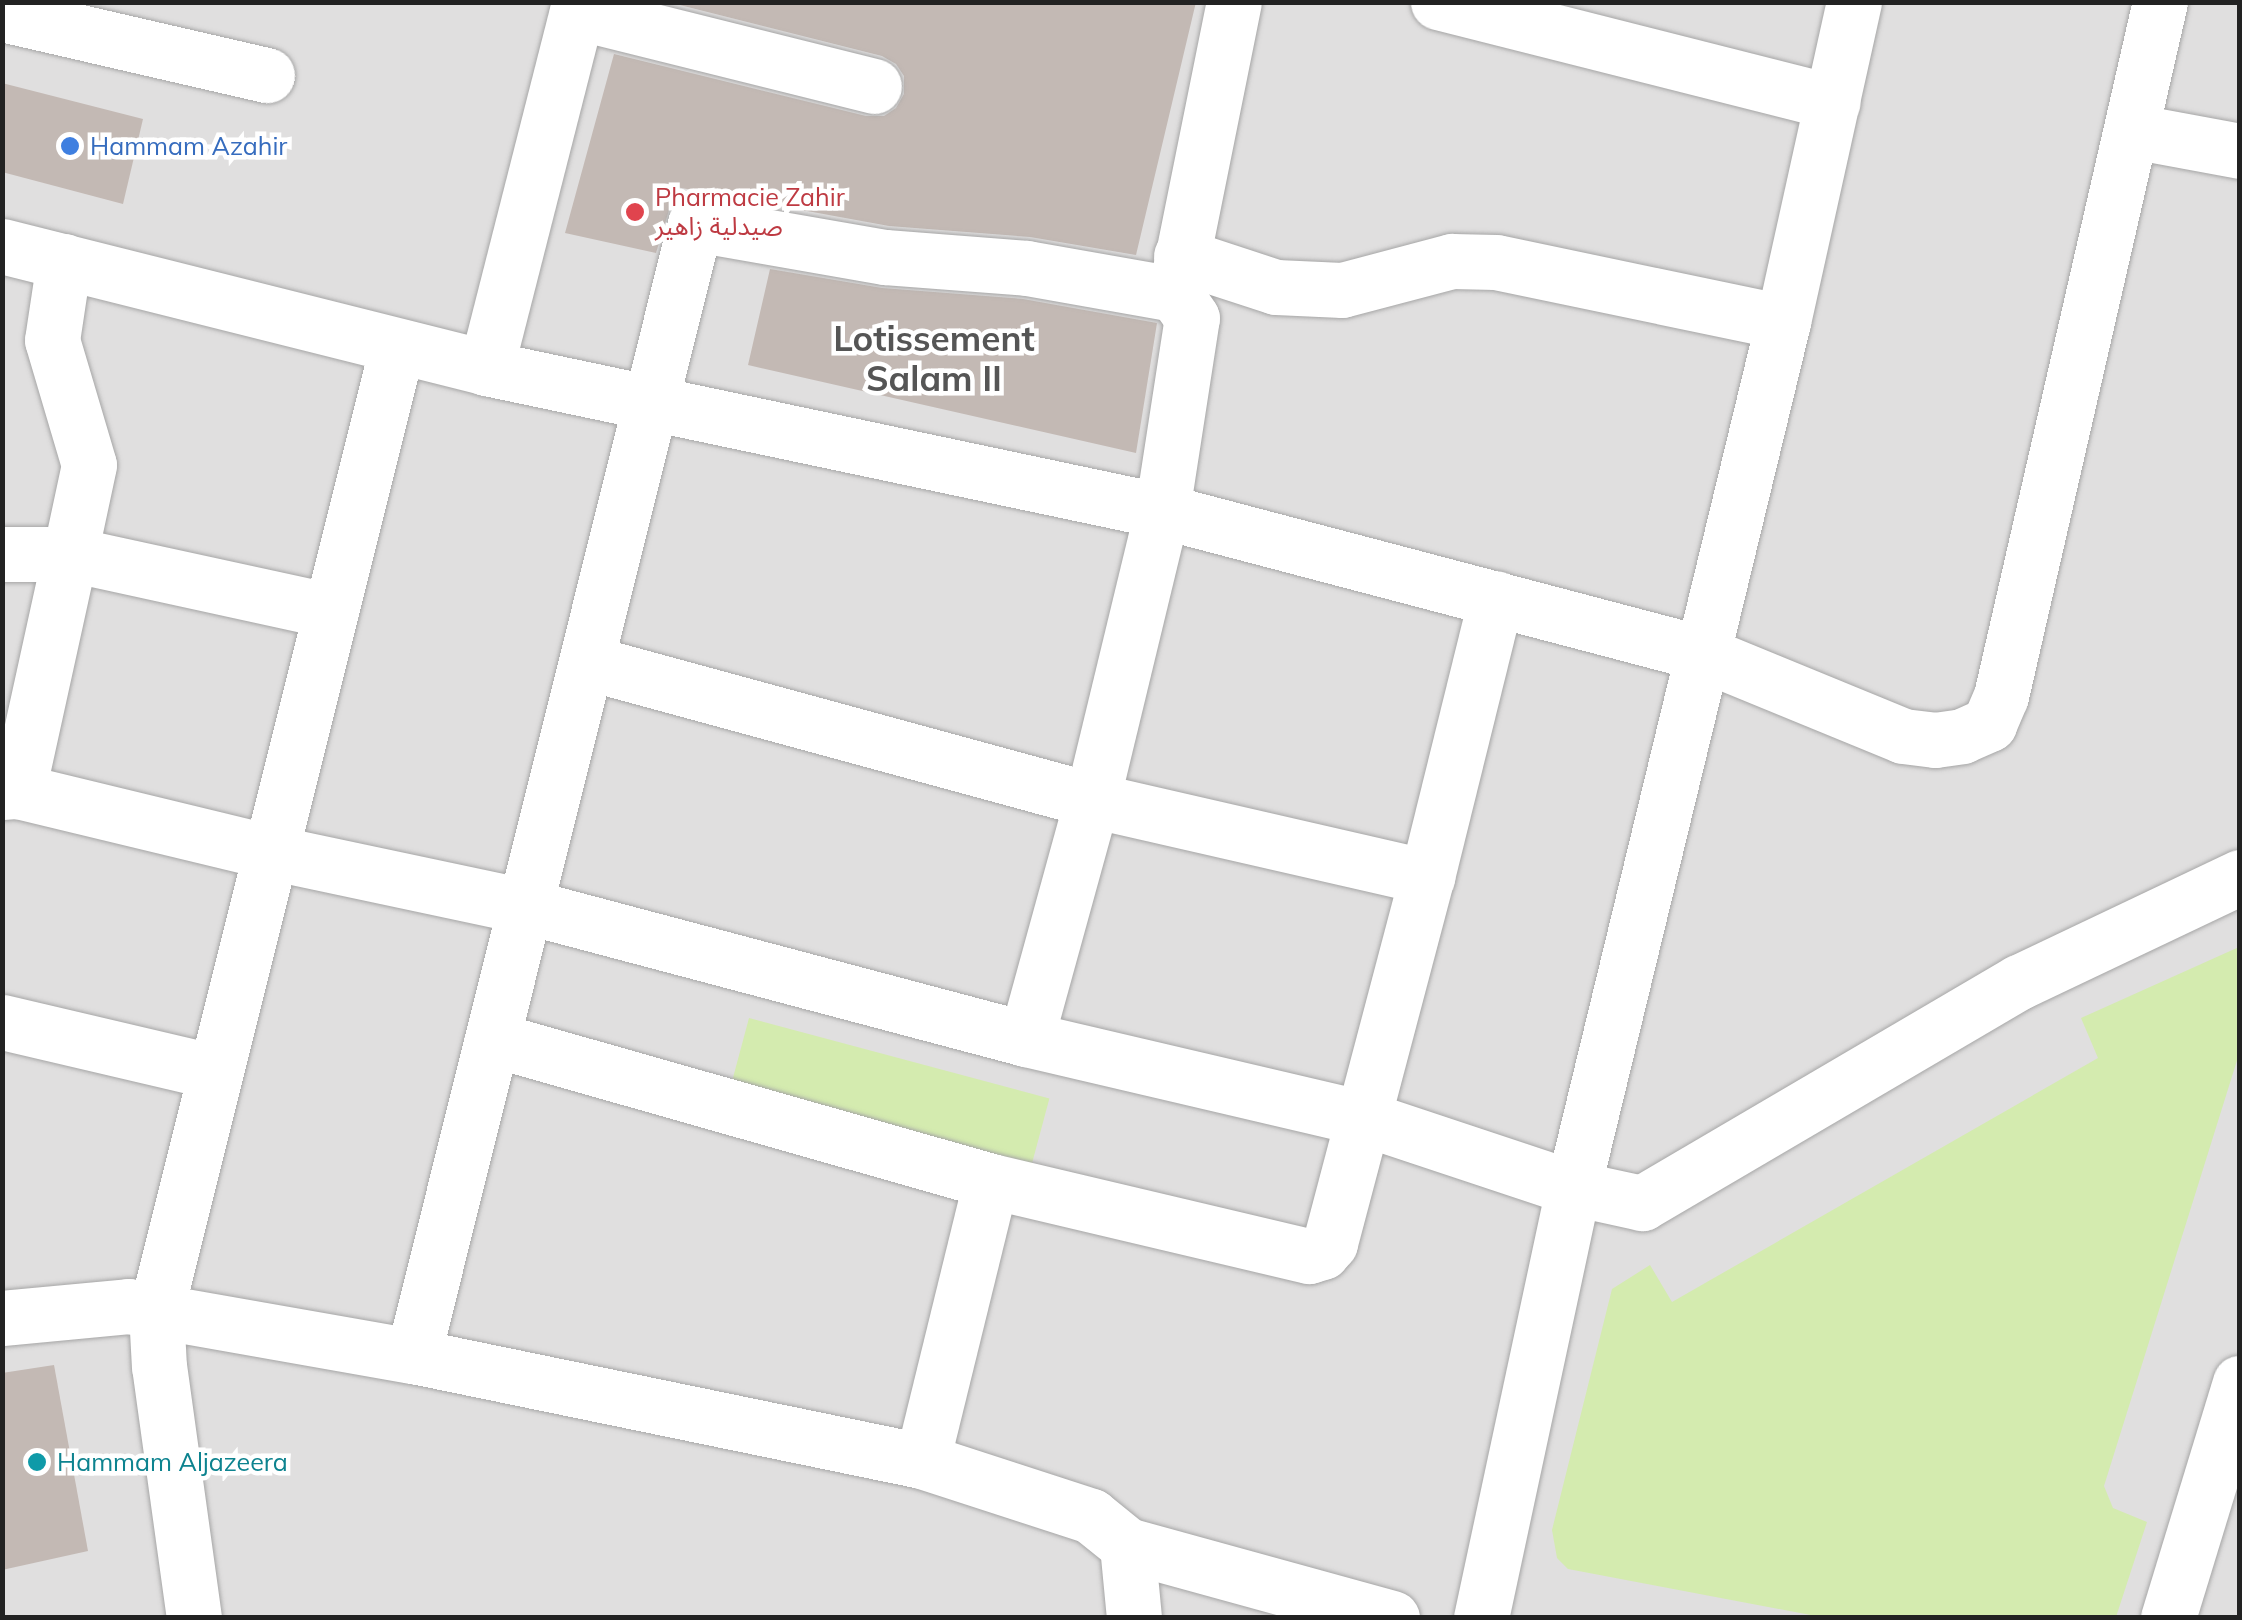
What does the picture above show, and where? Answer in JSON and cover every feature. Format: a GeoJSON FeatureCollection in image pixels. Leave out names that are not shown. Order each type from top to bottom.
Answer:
{"type":"FeatureCollection","features":[{"type":"Feature","properties":{"kind":"street"},"geometry":{"type":"LineString","coordinates":[[1026,1039],[1092,800],[1162,511],[1192,318],[1178,275],[1234,2]]}},
{"type":"Feature","properties":{"kind":"street"},"geometry":{"type":"LineString","coordinates":[[1438,2],[1833,102]]}},
{"type":"Feature","properties":{"kind":"street"},"geometry":{"type":"LineString","coordinates":[[1481,1618],[1573,1188],[1783,322],[1854,2]]}},
{"type":"Feature","properties":{"kind":"street"},"geometry":{"type":"LineString","coordinates":[[2,246],[486,368],[1162,511],[1701,653],[1903,736],[1935,740],[1962,736],[1989,724],[2001,696],[2160,2]]}},
{"type":"Feature","properties":{"kind":"street"},"geometry":{"type":"LineString","coordinates":[[486,368],[578,7],[874,86]]}},
{"type":"Feature","properties":{"kind":"street"},"geometry":{"type":"LineString","coordinates":[[2,14],[266,75]]}},
{"type":"Feature","properties":{"kind":"street"},"geometry":{"type":"LineString","coordinates":[[2132,131],[2240,152]]}},
{"type":"Feature","properties":{"kind":"street"},"geometry":{"type":"LineString","coordinates":[[413,1356],[696,224],[886,256],[1178,275],[1276,287],[1342,290],[1452,260],[1496,262],[1783,322]]}},
{"type":"Feature","properties":{"kind":"street"},"geometry":{"type":"LineString","coordinates":[[64,261],[52,340],[89,464],[10,792],[525,906],[1026,1039],[1363,1118],[1573,1188],[1642,1203],[2019,982],[2240,877]]}},
{"type":"Feature","properties":{"kind":"street"},"geometry":{"type":"LineString","coordinates":[[194,1618],[159,1367],[156,1311],[397,347]]}},
{"type":"Feature","properties":{"kind":"street"},"geometry":{"type":"LineString","coordinates":[[2,554],[70,554],[331,611]]}},
{"type":"Feature","properties":{"kind":"street"},"geometry":{"type":"LineString","coordinates":[[492,1039],[991,1181],[1309,1256],[1322,1252],[1330,1243],[1496,598]]}},
{"type":"Feature","properties":{"kind":"street"},"geometry":{"type":"LineString","coordinates":[[586,662],[1092,800],[1427,877]]}},
{"type":"Feature","properties":{"kind":"street"},"geometry":{"type":"LineString","coordinates":[[2,1022],[215,1072]]}},
{"type":"Feature","properties":{"kind":"street"},"geometry":{"type":"LineString","coordinates":[[922,1461],[991,1181]]}},
{"type":"Feature","properties":{"kind":"street"},"geometry":{"type":"LineString","coordinates":[[2,1318],[128,1306],[413,1356],[922,1461],[1092,1516],[1128,1546],[1392,1618]]}},
{"type":"Feature","properties":{"kind":"street"},"geometry":{"type":"LineString","coordinates":[[2168,1618],[2240,1383]]}},
{"type":"Feature","properties":{"kind":"street"},"geometry":{"type":"LineString","coordinates":[[1128,1546],[1134,1618]]}},
{"type":"Feature","properties":{"kind":"shaded area"},"geometry":{"type":"Polygon","coordinates":[[[3,3],[2239,3],[2239,1617],[3,1617],[3,3]]]}},
{"type":"Feature","properties":{"kind":"green space"},"geometry":{"type":"Polygon","coordinates":[[[2239,947],[2239,1054],[2104,1486],[2113,1508],[2147,1522],[2116,1617],[1821,1617],[1568,1569],[1557,1558],[1552,1530],[1612,1289],[1650,1265],[1672,1302],[2098,1058],[2081,1018],[2239,947]]]}},
{"type":"Feature","properties":{"kind":"green space"},"geometry":{"type":"Polygon","coordinates":[[[749,1018],[1049,1098],[1025,1189],[725,1109],[749,1018]]]}},
{"type":"Feature","properties":{"kind":"building"},"geometry":{"type":"Polygon","coordinates":[[[668,2],[1196,2],[1136,255],[1030,237],[889,226],[676,187],[656,253],[565,233],[614,54],[866,116],[884,116],[896,108],[904,94],[904,76],[896,64],[882,56],[668,2]]]}},
{"type":"Feature","properties":{"kind":"building","name":"Hammam Azahir"},"geometry":{"type":"Polygon","coordinates":[[[2,83],[143,119],[123,204],[2,172],[2,83]]]}},
{"type":"Feature","properties":{"kind":"building"},"geometry":{"type":"Polygon","coordinates":[[[770,269],[882,288],[1023,299],[1157,323],[1136,453],[748,365],[770,269]]]}},
{"type":"Feature","properties":{"kind":"building","name":"Hammam Aljazeera"},"geometry":{"type":"Polygon","coordinates":[[[54,1365],[88,1551],[2,1570],[2,1373],[54,1365]]]}},
{"type":"Feature","properties":{"kind":"place","name":"Hammam Azahir"},"geometry":{"type":"Point","coordinates":[70,146]}},
{"type":"Feature","properties":{"kind":"place","name":"Pharmacie Zahir صيدلية زاهير"},"geometry":{"type":"Point","coordinates":[635,212]}},
{"type":"Feature","properties":{"kind":"place","name":"Hammam Aljazeera"},"geometry":{"type":"Point","coordinates":[37,1462]}},
{"type":"Feature","properties":{"kind":"district","name":"Lotissement Salam II"},"geometry":{"type":"Point","coordinates":[934,358]}}]}
